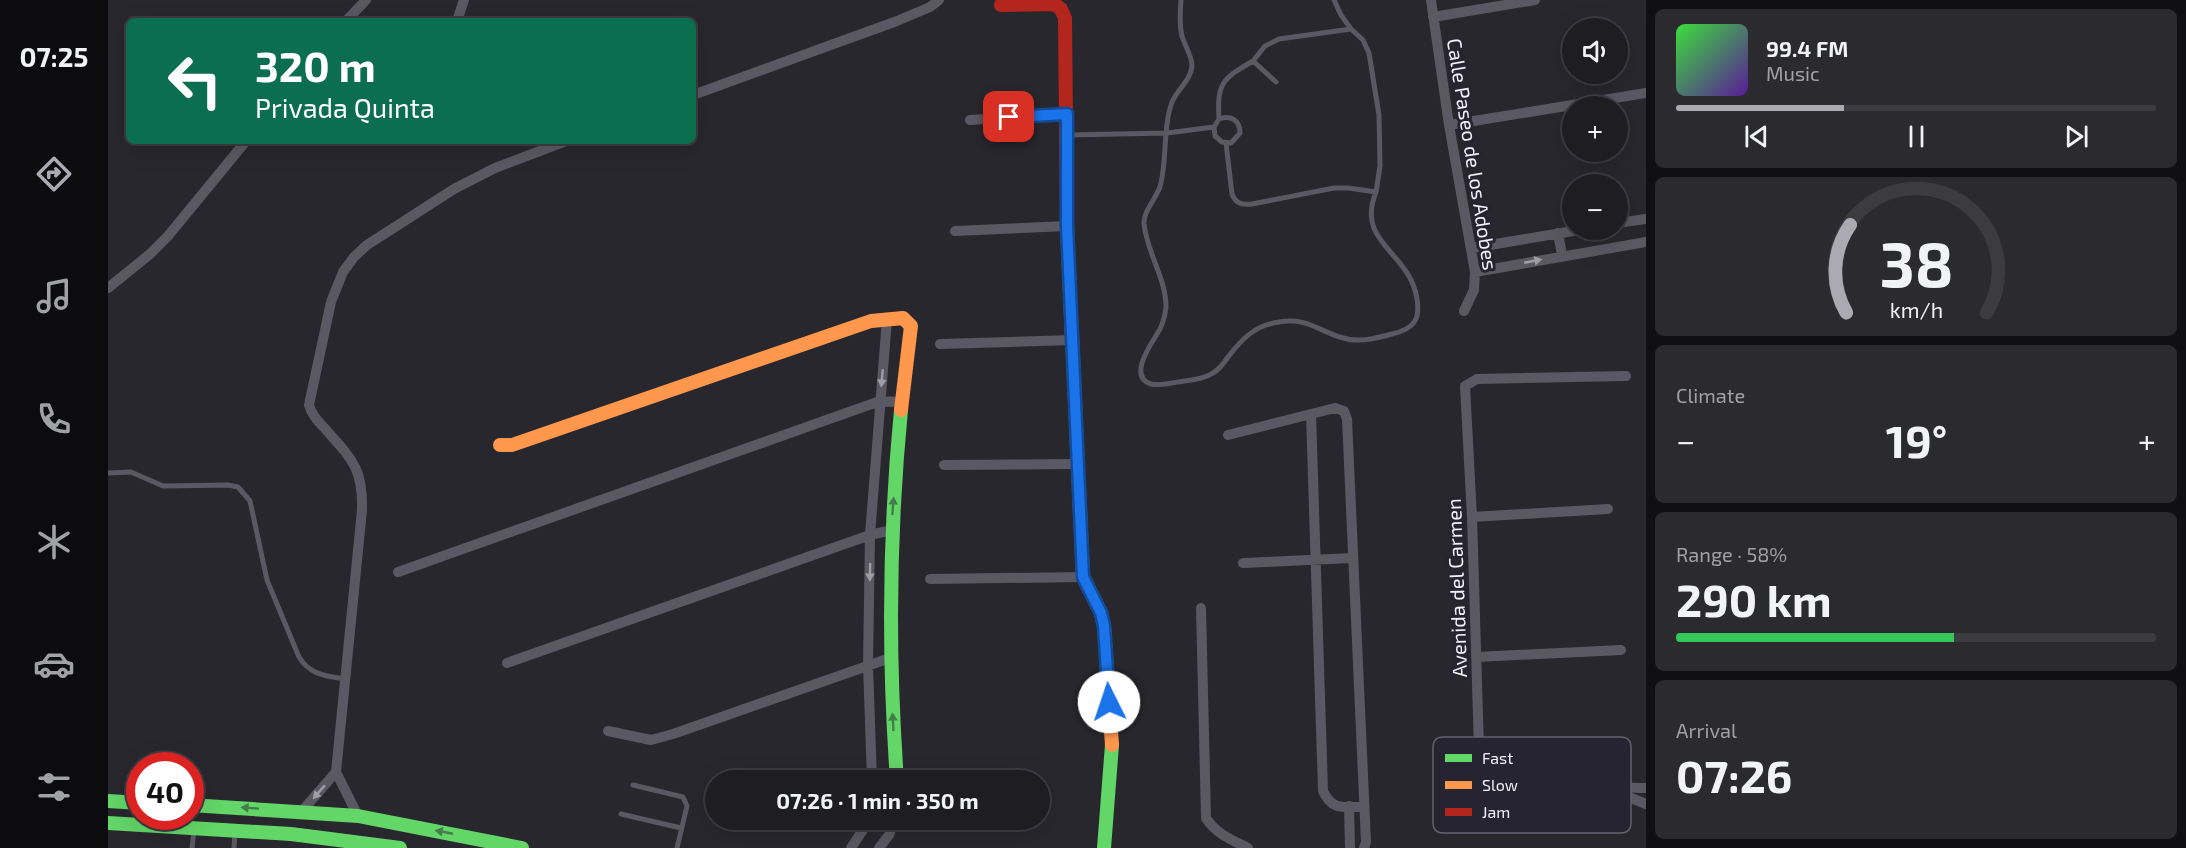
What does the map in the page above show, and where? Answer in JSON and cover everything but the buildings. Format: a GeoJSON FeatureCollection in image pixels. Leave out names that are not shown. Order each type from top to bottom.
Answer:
{"type":"FeatureCollection","features":[{"type":"Feature","properties":{"kind":"street"},"geometry":{"type":"LineString","coordinates":[[349,18],[366,0]]}},
{"type":"Feature","properties":{"kind":"street"},"geometry":{"type":"LineString","coordinates":[[458,18],[464,0]]}},
{"type":"Feature","properties":{"kind":"street"},"geometry":{"type":"LineString","coordinates":[[696,94],[897,21],[930,7],[939,0]]}},
{"type":"Feature","properties":{"kind":"street","name":"Calle Paseo de los Adobes"},"geometry":{"type":"LineString","coordinates":[[1431,0],[1449,125],[1475,272],[1474,290],[1464,311]]}},
{"type":"Feature","properties":{"kind":"street"},"geometry":{"type":"LineString","coordinates":[[1433,17],[1535,0]]}},
{"type":"Feature","properties":{"kind":"street"},"geometry":{"type":"LineString","coordinates":[[1002,5],[1054,4],[1061,9],[1065,18],[1067,226],[1083,577],[1101,613],[1105,638],[1112,745],[1104,848]]}},
{"type":"Feature","properties":{"kind":"street"},"geometry":{"type":"LineString","coordinates":[[1449,125],[1646,93]]}},
{"type":"Feature","properties":{"kind":"street"},"geometry":{"type":"LineString","coordinates":[[970,120],[1067,114]]}},
{"type":"Feature","properties":{"kind":"street"},"geometry":{"type":"LineString","coordinates":[[108,288],[150,254],[168,236],[244,144]]}},
{"type":"Feature","properties":{"kind":"street"},"geometry":{"type":"LineString","coordinates":[[358,816],[336,772],[362,510],[361,483],[357,468],[349,456],[318,421],[309,405],[326,320],[336,287],[354,257],[367,245],[454,189],[495,168],[557,144]]}},
{"type":"Feature","properties":{"kind":"street"},"geometry":{"type":"LineString","coordinates":[[1628,221],[1646,219]]}},
{"type":"Feature","properties":{"kind":"street"},"geometry":{"type":"LineString","coordinates":[[955,231],[1067,226]]}},
{"type":"Feature","properties":{"kind":"street"},"geometry":{"type":"LineString","coordinates":[[1472,248],[1562,232]]}},
{"type":"Feature","properties":{"kind":"street"},"geometry":{"type":"LineString","coordinates":[[1558,233],[1562,255]]}},
{"type":"Feature","properties":{"kind":"street"},"geometry":{"type":"LineString","coordinates":[[1475,272],[1646,242]]}},
{"type":"Feature","properties":{"kind":"street"},"geometry":{"type":"LineString","coordinates":[[500,445],[512,445],[871,321],[903,318],[911,326],[900,402],[892,530],[890,658],[896,770]]}},
{"type":"Feature","properties":{"kind":"street"},"geometry":{"type":"LineString","coordinates":[[872,770],[868,665],[870,535],[887,320]]}},
{"type":"Feature","properties":{"kind":"street"},"geometry":{"type":"LineString","coordinates":[[940,344],[1072,340]]}},
{"type":"Feature","properties":{"kind":"street","name":"Avenida del Carmen"},"geometry":{"type":"LineString","coordinates":[[1479,737],[1472,517],[1464,391],[1468,383],[1477,379],[1626,376]]}},
{"type":"Feature","properties":{"kind":"street"},"geometry":{"type":"LineString","coordinates":[[398,572],[880,401],[900,402]]}},
{"type":"Feature","properties":{"kind":"street"},"geometry":{"type":"LineString","coordinates":[[1228,435],[1335,408],[1344,411],[1347,419],[1366,842],[1364,848]]}},
{"type":"Feature","properties":{"kind":"street"},"geometry":{"type":"LineString","coordinates":[[1311,415],[1323,791],[1328,802],[1335,806],[1364,807]]}},
{"type":"Feature","properties":{"kind":"street"},"geometry":{"type":"LineString","coordinates":[[944,465],[1077,464]]}},
{"type":"Feature","properties":{"kind":"street"},"geometry":{"type":"LineString","coordinates":[[1472,517],[1608,509]]}},
{"type":"Feature","properties":{"kind":"street"},"geometry":{"type":"LineString","coordinates":[[507,663],[870,535],[892,530]]}},
{"type":"Feature","properties":{"kind":"street"},"geometry":{"type":"LineString","coordinates":[[1242,563],[1353,558]]}},
{"type":"Feature","properties":{"kind":"street"},"geometry":{"type":"LineString","coordinates":[[930,579],[1083,577]]}},
{"type":"Feature","properties":{"kind":"street"},"geometry":{"type":"LineString","coordinates":[[1201,608],[1206,818],[1217,831],[1248,848]]}},
{"type":"Feature","properties":{"kind":"street"},"geometry":{"type":"LineString","coordinates":[[1476,657],[1621,650]]}},
{"type":"Feature","properties":{"kind":"street"},"geometry":{"type":"LineString","coordinates":[[608,731],[651,740],[890,658]]}},
{"type":"Feature","properties":{"kind":"street"},"geometry":{"type":"LineString","coordinates":[[302,811],[336,772]]}},
{"type":"Feature","properties":{"kind":"street"},"geometry":{"type":"LineString","coordinates":[[1631,798],[1646,804]]}},
{"type":"Feature","properties":{"kind":"street"},"geometry":{"type":"LineString","coordinates":[[108,801],[126,802]]}},
{"type":"Feature","properties":{"kind":"street"},"geometry":{"type":"LineString","coordinates":[[204,806],[358,816],[522,848]]}},
{"type":"Feature","properties":{"kind":"street"},"geometry":{"type":"LineString","coordinates":[[1349,806],[1350,848]]}},
{"type":"Feature","properties":{"kind":"street"},"geometry":{"type":"LineString","coordinates":[[108,823],[126,824]]}},
{"type":"Feature","properties":{"kind":"street"},"geometry":{"type":"LineString","coordinates":[[195,830],[236,831],[319,839],[339,844],[400,848]]}},
{"type":"Feature","properties":{"kind":"street"},"geometry":{"type":"LineString","coordinates":[[852,848],[863,830]]}},
{"type":"Feature","properties":{"kind":"street"},"geometry":{"type":"LineString","coordinates":[[879,848],[891,830]]}},
{"type":"Feature","properties":{"kind":"lane"},"geometry":{"type":"LineString","coordinates":[[1181,0],[1181,29],[1191,69],[1172,102],[1160,188],[1144,220],[1150,248],[1163,287],[1166,308],[1162,322],[1142,362],[1142,374],[1151,384],[1169,384],[1210,375],[1221,366],[1246,335],[1272,323],[1292,320],[1306,322],[1354,340],[1380,338],[1400,332],[1412,325],[1418,315],[1411,277],[1400,261],[1378,238],[1372,227],[1370,210],[1376,192],[1380,166],[1379,116],[1369,52],[1363,40],[1341,15],[1334,0]]}},
{"type":"Feature","properties":{"kind":"lane"},"geometry":{"type":"LineString","coordinates":[[1219,119],[1232,118],[1240,129],[1238,137],[1231,143],[1218,140],[1214,132],[1219,119],[1218,97],[1223,84],[1239,69],[1253,62],[1265,46],[1279,39],[1351,29]]}},
{"type":"Feature","properties":{"kind":"lane"},"geometry":{"type":"LineString","coordinates":[[1253,62],[1276,82]]}},
{"type":"Feature","properties":{"kind":"lane"},"geometry":{"type":"LineString","coordinates":[[1067,135],[1167,133],[1214,127]]}},
{"type":"Feature","properties":{"kind":"lane"},"geometry":{"type":"LineString","coordinates":[[1226,143],[1232,194],[1240,204],[1273,201],[1334,188],[1376,192]]}},
{"type":"Feature","properties":{"kind":"lane"},"geometry":{"type":"LineString","coordinates":[[108,473],[131,472],[164,486],[228,485],[238,486],[243,490],[252,507],[267,580],[298,657],[303,664],[317,674],[345,680]]}},
{"type":"Feature","properties":{"kind":"lane"},"geometry":{"type":"LineString","coordinates":[[633,785],[683,797],[687,806],[677,848]]}},
{"type":"Feature","properties":{"kind":"lane"},"geometry":{"type":"LineString","coordinates":[[621,814],[681,828]]}},
{"type":"Feature","properties":{"kind":"lane"},"geometry":{"type":"LineString","coordinates":[[192,848],[195,830]]}},
{"type":"Feature","properties":{"kind":"lane"},"geometry":{"type":"LineString","coordinates":[[234,848],[236,831]]}},
{"type":"Feature","properties":{"kind":"traffic: fast"},"geometry":{"type":"LineString","coordinates":[[896,770],[892,687],[891,595],[894,502],[901,410]]}},
{"type":"Feature","properties":{"kind":"traffic: fast"},"geometry":{"type":"LineString","coordinates":[[1104,848],[1112,745]]}},
{"type":"Feature","properties":{"kind":"traffic: fast"},"geometry":{"type":"LineString","coordinates":[[108,801],[126,802]]}},
{"type":"Feature","properties":{"kind":"traffic: fast"},"geometry":{"type":"LineString","coordinates":[[204,806],[358,816],[522,848]]}},
{"type":"Feature","properties":{"kind":"traffic: fast"},"geometry":{"type":"LineString","coordinates":[[108,823],[291,834],[400,848]]}},
{"type":"Feature","properties":{"kind":"traffic: slow"},"geometry":{"type":"LineString","coordinates":[[1067,227],[1083,577],[1101,613],[1104,626],[1112,745]]}},
{"type":"Feature","properties":{"kind":"traffic: slow"},"geometry":{"type":"LineString","coordinates":[[500,445],[512,445],[871,321],[903,318],[911,326],[901,410]]}},
{"type":"Feature","properties":{"kind":"traffic: jam"},"geometry":{"type":"LineString","coordinates":[[1001,5],[1054,4],[1061,9],[1065,18],[1067,227]]}},
{"type":"Feature","properties":{"kind":"route"},"geometry":{"type":"LineString","coordinates":[[1009,117],[1067,114],[1067,226],[1083,577],[1101,613],[1104,626],[1109,702]]}}]}
